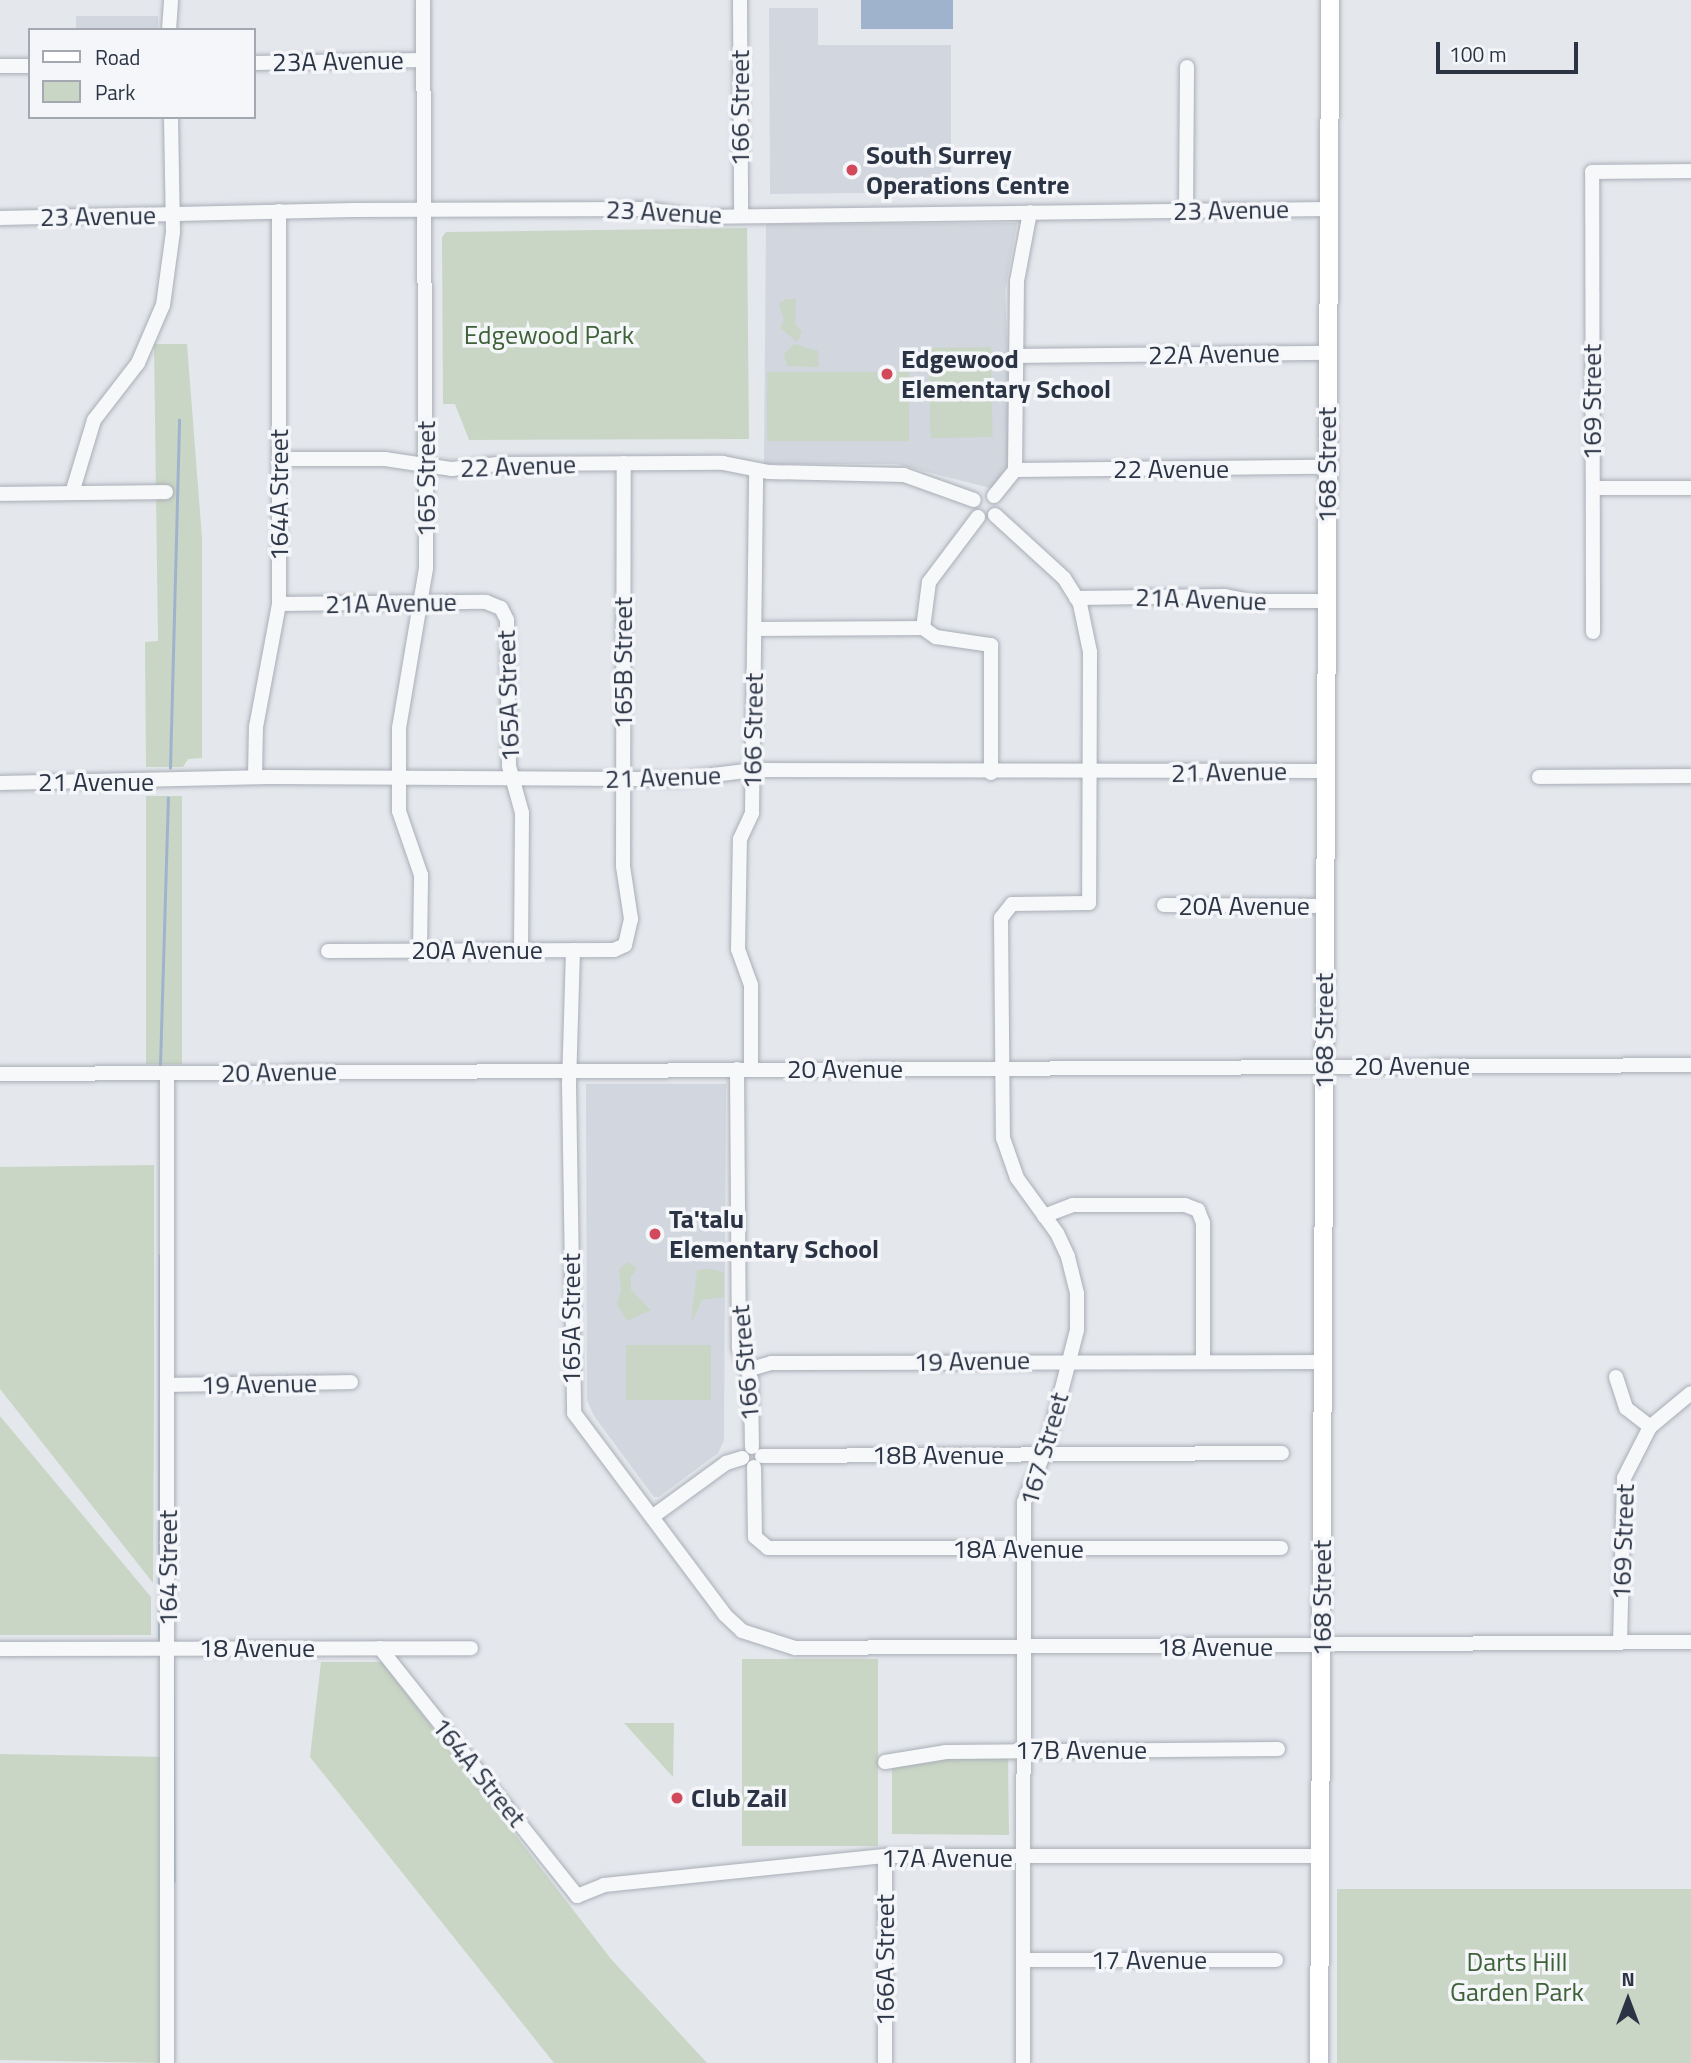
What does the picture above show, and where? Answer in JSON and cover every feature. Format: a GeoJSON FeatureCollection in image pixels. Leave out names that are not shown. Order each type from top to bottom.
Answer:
{"type":"FeatureCollection","features":[{"type":"Feature","properties":{"kind":"main road","name":"168 Street"},"geometry":{"type":"LineString","coordinates":[[1319,2063],[1330,0]]}},
{"type":"Feature","properties":{"kind":"street"},"geometry":{"type":"LineString","coordinates":[[169,28],[171,0]]}},
{"type":"Feature","properties":{"kind":"street","name":"165 Street"},"geometry":{"type":"LineString","coordinates":[[420,951],[421,875],[399,811],[399,779],[401,696],[426,568],[423,0]]}},
{"type":"Feature","properties":{"kind":"street","name":"166 Street"},"geometry":{"type":"LineString","coordinates":[[740,0],[741,216]]}},
{"type":"Feature","properties":{"kind":"street","name":"23A Avenue"},"geometry":{"type":"LineString","coordinates":[[256,62],[423,60]]}},
{"type":"Feature","properties":{"kind":"street"},"geometry":{"type":"LineString","coordinates":[[0,66],[28,66]]}},
{"type":"Feature","properties":{"kind":"street"},"geometry":{"type":"LineString","coordinates":[[1186,211],[1187,67]]}},
{"type":"Feature","properties":{"kind":"street"},"geometry":{"type":"LineString","coordinates":[[72,493],[94,420],[138,363],[158,325],[171,270],[173,214],[170,119]]}},
{"type":"Feature","properties":{"kind":"street","name":"169 Street"},"geometry":{"type":"LineString","coordinates":[[1593,632],[1592,172],[1691,172]]}},
{"type":"Feature","properties":{"kind":"street","name":"23 Avenue"},"geometry":{"type":"LineString","coordinates":[[0,218],[279,211],[647,209],[695,216],[741,216],[1328,209]]}},
{"type":"Feature","properties":{"kind":"street","name":"164A Street"},"geometry":{"type":"LineString","coordinates":[[255,777],[256,727],[279,604],[279,211]]}},
{"type":"Feature","properties":{"kind":"street"},"geometry":{"type":"LineString","coordinates":[[993,496],[1015,470],[1017,281],[1030,212]]}},
{"type":"Feature","properties":{"kind":"street","name":"22A Avenue"},"geometry":{"type":"LineString","coordinates":[[1017,356],[1327,353]]}},
{"type":"Feature","properties":{"kind":"street","name":"22 Avenue"},"geometry":{"type":"LineString","coordinates":[[281,459],[384,459],[426,468],[723,463],[756,471],[904,475],[974,500]]}},
{"type":"Feature","properties":{"kind":"street","name":"165B Street"},"geometry":{"type":"LineString","coordinates":[[624,463],[623,866],[631,919],[625,945]]}},
{"type":"Feature","properties":{"kind":"street","name":"22 Avenue"},"geometry":{"type":"LineString","coordinates":[[1015,470],[1327,467]]}},
{"type":"Feature","properties":{"kind":"street","name":"166 Street"},"geometry":{"type":"LineString","coordinates":[[756,471],[752,813],[740,839],[738,948],[751,985],[744,1069],[739,1348],[747,1370],[758,1542]]}},
{"type":"Feature","properties":{"kind":"street"},"geometry":{"type":"LineString","coordinates":[[1593,488],[1691,488]]}},
{"type":"Feature","properties":{"kind":"street"},"geometry":{"type":"LineString","coordinates":[[0,494],[166,492]]}},
{"type":"Feature","properties":{"kind":"street"},"geometry":{"type":"LineString","coordinates":[[978,517],[974,500],[981,494],[993,496]]}},
{"type":"Feature","properties":{"kind":"street"},"geometry":{"type":"LineString","coordinates":[[993,496],[998,507],[995,514]]}},
{"type":"Feature","properties":{"kind":"street"},"geometry":{"type":"LineString","coordinates":[[923,628],[929,582],[978,517],[995,514]]}},
{"type":"Feature","properties":{"kind":"street"},"geometry":{"type":"LineString","coordinates":[[995,514],[1044,556],[1076,598],[1090,652],[1090,774]]}},
{"type":"Feature","properties":{"kind":"street","name":"21A Avenue"},"geometry":{"type":"LineString","coordinates":[[1076,598],[1326,601]]}},
{"type":"Feature","properties":{"kind":"street","name":"21A Avenue"},"geometry":{"type":"LineString","coordinates":[[279,604],[486,602],[501,608]]}},
{"type":"Feature","properties":{"kind":"street","name":"165A Street"},"geometry":{"type":"LineString","coordinates":[[501,608],[506,620],[507,741],[522,813],[521,950]]}},
{"type":"Feature","properties":{"kind":"street"},"geometry":{"type":"LineString","coordinates":[[755,629],[923,628],[936,637],[991,645],[991,773]]}},
{"type":"Feature","properties":{"kind":"street","name":"21 Avenue"},"geometry":{"type":"LineString","coordinates":[[0,783],[255,777],[681,779],[753,771],[1090,774],[1325,771]]}},
{"type":"Feature","properties":{"kind":"street","name":"167 Street"},"geometry":{"type":"LineString","coordinates":[[1023,2063],[1024,1502],[1043,1454],[1071,1361],[1077,1330],[1074,1277],[1063,1243],[1024,1191],[1006,1154],[1000,1068],[1001,918],[1012,904],[1089,903],[1090,774]]}},
{"type":"Feature","properties":{"kind":"street"},"geometry":{"type":"LineString","coordinates":[[1539,777],[1691,776]]}},
{"type":"Feature","properties":{"kind":"street","name":"20A Avenue"},"geometry":{"type":"LineString","coordinates":[[1164,905],[1324,906]]}},
{"type":"Feature","properties":{"kind":"street","name":"20A Avenue"},"geometry":{"type":"LineString","coordinates":[[328,951],[614,950],[625,945]]}},
{"type":"Feature","properties":{"kind":"street","name":"165A Street"},"geometry":{"type":"LineString","coordinates":[[573,950],[569,1070],[572,1406],[582,1427],[743,1631]]}},
{"type":"Feature","properties":{"kind":"street","name":"20 Avenue"},"geometry":{"type":"LineString","coordinates":[[0,1074],[1691,1065]]}},
{"type":"Feature","properties":{"kind":"street","name":"164 Street"},"geometry":{"type":"LineString","coordinates":[[167,1073],[167,2063]]}},
{"type":"Feature","properties":{"kind":"street"},"geometry":{"type":"LineString","coordinates":[[1044,1216],[1073,1205],[1185,1205],[1198,1210],[1203,1223],[1203,1362]]}},
{"type":"Feature","properties":{"kind":"street","name":"19 Avenue"},"geometry":{"type":"LineString","coordinates":[[747,1370],[771,1363],[1323,1362]]}},
{"type":"Feature","properties":{"kind":"street"},"geometry":{"type":"LineString","coordinates":[[1616,1377],[1626,1408],[1650,1427],[1691,1393]]}},
{"type":"Feature","properties":{"kind":"street","name":"19 Avenue"},"geometry":{"type":"LineString","coordinates":[[168,1385],[351,1382]]}},
{"type":"Feature","properties":{"kind":"street","name":"169 Street"},"geometry":{"type":"LineString","coordinates":[[1620,1643],[1622,1493],[1634,1451],[1650,1427]]}},
{"type":"Feature","properties":{"kind":"street","name":"18B Avenue"},"geometry":{"type":"LineString","coordinates":[[652,1517],[726,1463],[752,1457],[1282,1453]]}},
{"type":"Feature","properties":{"kind":"street","name":"18A Avenue"},"geometry":{"type":"LineString","coordinates":[[758,1542],[768,1548],[1281,1548]]}},
{"type":"Feature","properties":{"kind":"street","name":"18 Avenue"},"geometry":{"type":"LineString","coordinates":[[743,1631],[795,1648],[1691,1643]]}},
{"type":"Feature","properties":{"kind":"street","name":"164A Street"},"geometry":{"type":"LineString","coordinates":[[380,1648],[577,1896]]}},
{"type":"Feature","properties":{"kind":"street","name":"18 Avenue"},"geometry":{"type":"LineString","coordinates":[[0,1649],[471,1648]]}},
{"type":"Feature","properties":{"kind":"street","name":"17B Avenue"},"geometry":{"type":"LineString","coordinates":[[885,1762],[946,1752],[1278,1749]]}},
{"type":"Feature","properties":{"kind":"street","name":"17A Avenue"},"geometry":{"type":"LineString","coordinates":[[577,1896],[604,1885],[885,1856],[1321,1856]]}},
{"type":"Feature","properties":{"kind":"street","name":"166A Street"},"geometry":{"type":"LineString","coordinates":[[885,1856],[885,2063]]}},
{"type":"Feature","properties":{"kind":"street","name":"17 Avenue"},"geometry":{"type":"LineString","coordinates":[[1023,1960],[1276,1959]]}},
{"type":"Feature","properties":{"kind":"shaded area","name":"South Surrey Operations Centre"},"geometry":{"type":"Polygon","coordinates":[[[769,8],[818,8],[818,45],[951,45],[951,177],[939,179],[939,192],[770,194],[769,8]]]}},
{"type":"Feature","properties":{"kind":"shaded area"},"geometry":{"type":"Polygon","coordinates":[[[76,16],[158,16],[158,28],[76,28],[76,16]]]}},
{"type":"Feature","properties":{"kind":"shaded area","name":"Edgewood Elementary School"},"geometry":{"type":"Polygon","coordinates":[[[1017,223],[1005,291],[1012,457],[994,489],[896,464],[764,464],[766,224],[1017,223]]]}},
{"type":"Feature","properties":{"kind":"shaded area","name":"Ta'talu Elementary School"},"geometry":{"type":"Polygon","coordinates":[[[586,1084],[726,1084],[724,1440],[718,1453],[659,1497],[654,1497],[594,1416],[587,1400],[586,1084]]]}},
{"type":"Feature","properties":{"kind":"green space","name":"Edgewood Park"},"geometry":{"type":"Polygon","coordinates":[[[747,228],[749,439],[469,440],[455,404],[443,404],[442,237],[446,232],[747,228]]]}},
{"type":"Feature","properties":{"kind":"green space"},"geometry":{"type":"Polygon","coordinates":[[[786,299],[796,299],[795,324],[802,332],[797,342],[780,328],[784,321],[779,304],[786,299]]]}},
{"type":"Feature","properties":{"kind":"green space"},"geometry":{"type":"Polygon","coordinates":[[[154,344],[187,344],[202,538],[202,758],[188,759],[183,767],[146,767],[145,642],[158,641],[154,344]]]}},
{"type":"Feature","properties":{"kind":"green space"},"geometry":{"type":"Polygon","coordinates":[[[794,344],[818,351],[819,367],[787,366],[784,354],[794,344]]]}},
{"type":"Feature","properties":{"kind":"green space"},"geometry":{"type":"Polygon","coordinates":[[[991,347],[993,437],[931,438],[929,348],[991,347]]]}},
{"type":"Feature","properties":{"kind":"green space"},"geometry":{"type":"Polygon","coordinates":[[[767,372],[909,372],[909,441],[767,441],[767,372]]]}},
{"type":"Feature","properties":{"kind":"green space"},"geometry":{"type":"Polygon","coordinates":[[[146,796],[182,796],[182,1064],[146,1064],[146,796]]]}},
{"type":"Feature","properties":{"kind":"green space"},"geometry":{"type":"Polygon","coordinates":[[[154,1165],[153,1583],[0,1389],[0,1167],[154,1165]]]}},
{"type":"Feature","properties":{"kind":"green space"},"geometry":{"type":"Polygon","coordinates":[[[629,1262],[637,1269],[631,1276],[631,1290],[651,1310],[627,1321],[617,1304],[621,1290],[619,1269],[629,1262]]]}},
{"type":"Feature","properties":{"kind":"green space"},"geometry":{"type":"Polygon","coordinates":[[[697,1270],[724,1272],[724,1297],[702,1300],[691,1323],[697,1270]]]}},
{"type":"Feature","properties":{"kind":"green space"},"geometry":{"type":"Polygon","coordinates":[[[626,1345],[711,1345],[711,1400],[626,1400],[626,1345]]]}},
{"type":"Feature","properties":{"kind":"green space"},"geometry":{"type":"Polygon","coordinates":[[[0,1416],[151,1597],[151,1635],[0,1635],[0,1416]]]}},
{"type":"Feature","properties":{"kind":"green space"},"geometry":{"type":"Polygon","coordinates":[[[742,1659],[878,1659],[878,1846],[742,1846],[742,1659]]]}},
{"type":"Feature","properties":{"kind":"green space"},"geometry":{"type":"Polygon","coordinates":[[[321,1662],[382,1662],[611,1959],[707,2063],[554,2063],[310,1757],[321,1662]]]}},
{"type":"Feature","properties":{"kind":"green space"},"geometry":{"type":"Polygon","coordinates":[[[624,1723],[674,1723],[673,1777],[624,1723]]]}},
{"type":"Feature","properties":{"kind":"green space"},"geometry":{"type":"Polygon","coordinates":[[[0,1754],[168,1757],[163,2063],[0,2060],[0,1754]]]}},
{"type":"Feature","properties":{"kind":"green space"},"geometry":{"type":"Polygon","coordinates":[[[942,1757],[1008,1757],[1009,1835],[892,1834],[892,1765],[942,1757]]]}},
{"type":"Feature","properties":{"kind":"green space","name":"Darts Hill Garden Park"},"geometry":{"type":"Polygon","coordinates":[[[1337,1889],[1691,1889],[1691,2063],[1337,2063],[1337,1889]]]}},
{"type":"Feature","properties":{"kind":"water"},"geometry":{"type":"Polygon","coordinates":[[[861,0],[953,0],[953,29],[861,29],[861,0]]]}},
{"type":"Feature","properties":{"kind":"waterway"},"geometry":{"type":"LineString","coordinates":[[170,768],[179,420]]}},
{"type":"Feature","properties":{"kind":"waterway"},"geometry":{"type":"LineString","coordinates":[[160,1065],[168,798]]}},
{"type":"Feature","properties":{"kind":"waterway"},"geometry":{"type":"LineString","coordinates":[[159,1640],[160,1256]]}},
{"type":"Feature","properties":{"kind":"waterway"},"geometry":{"type":"LineString","coordinates":[[173,1658],[174,1881]]}},
{"type":"Feature","properties":{"kind":"place","name":"South Surrey Operations Centre"},"geometry":{"type":"Point","coordinates":[852,170]}},
{"type":"Feature","properties":{"kind":"place","name":"Edgewood Elementary School"},"geometry":{"type":"Point","coordinates":[887,374]}},
{"type":"Feature","properties":{"kind":"place","name":"Ta'talu Elementary School"},"geometry":{"type":"Point","coordinates":[655,1234]}},
{"type":"Feature","properties":{"kind":"place","name":"Club Zail"},"geometry":{"type":"Point","coordinates":[677,1798]}}]}
